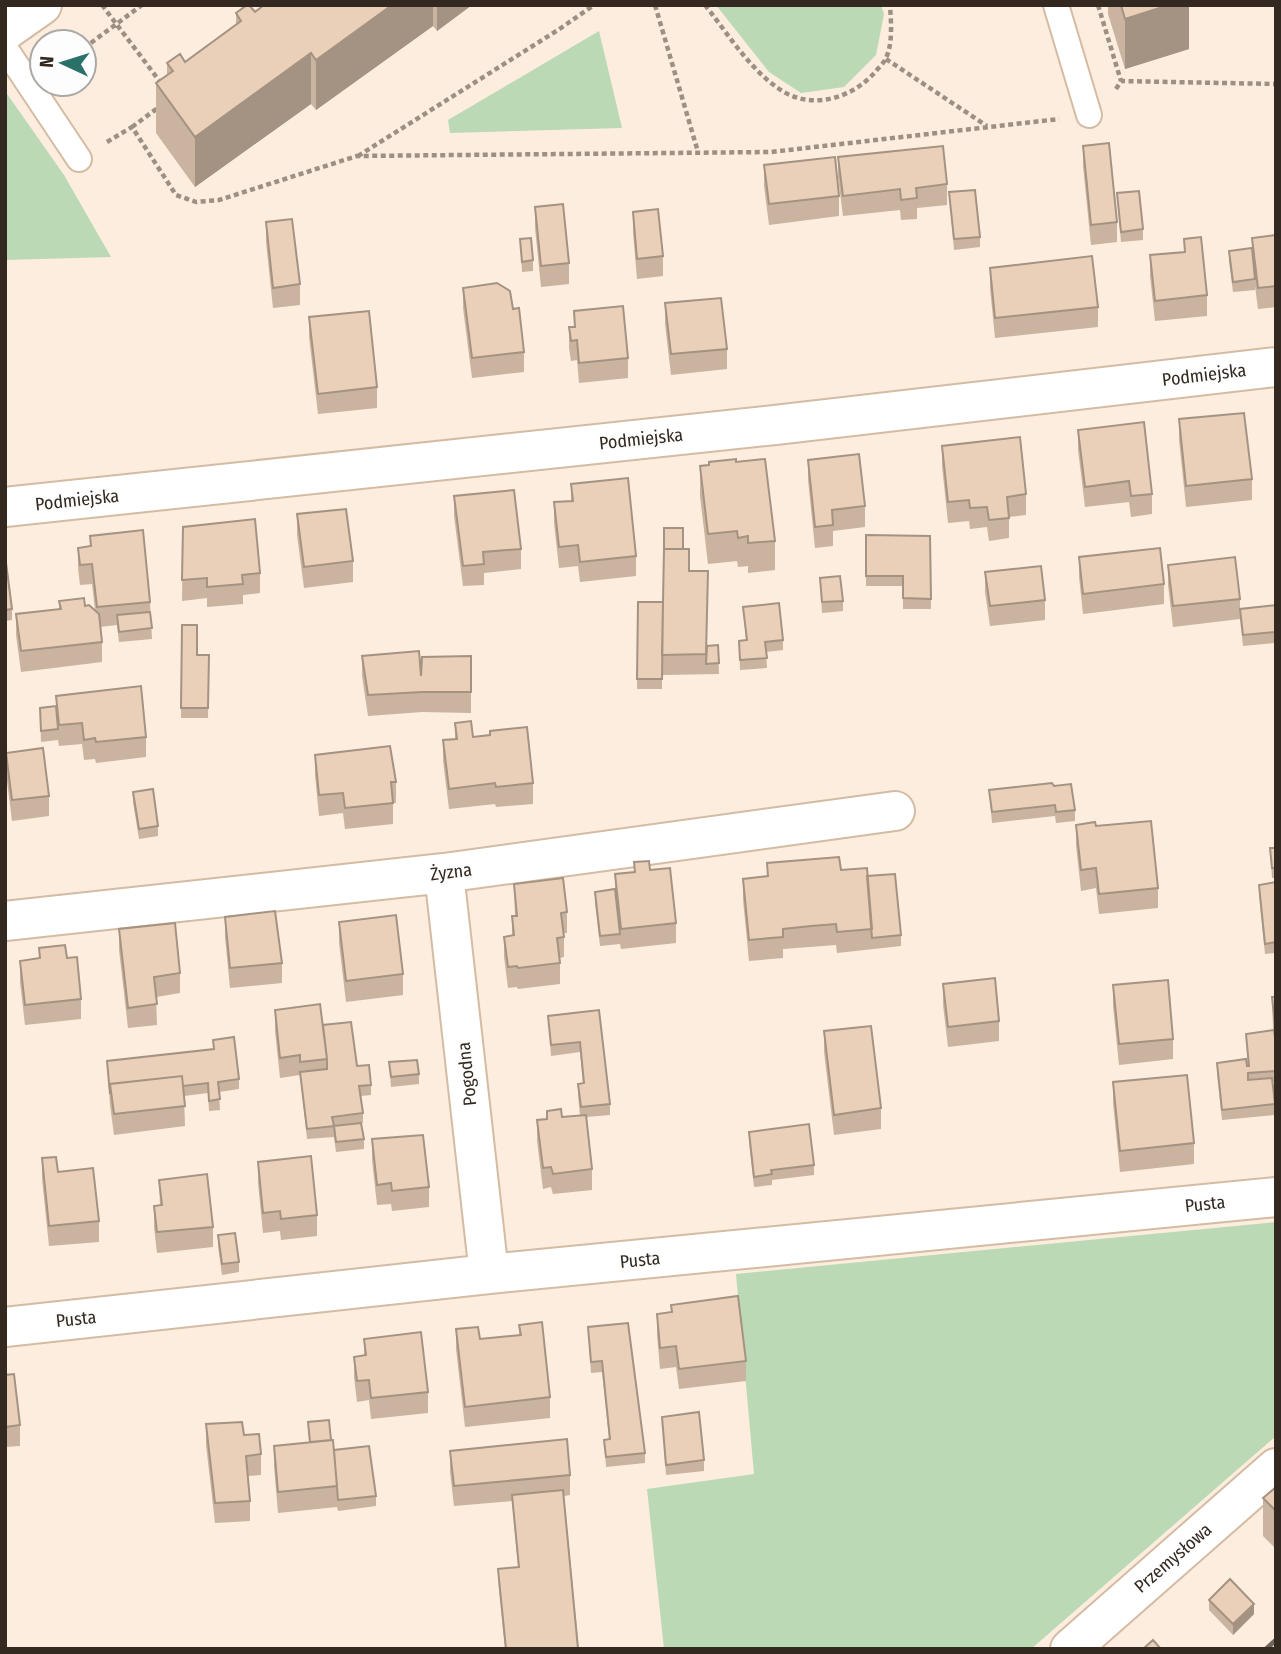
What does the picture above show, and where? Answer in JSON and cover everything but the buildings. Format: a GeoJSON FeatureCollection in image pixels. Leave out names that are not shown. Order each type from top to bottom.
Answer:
{"type":"FeatureCollection","features":[{"type":"Feature","properties":{"kind":"street"},"geometry":{"type":"LineString","coordinates":[[5,31],[42,5]]}},
{"type":"Feature","properties":{"kind":"street","name":"Podmiejska"},"geometry":{"type":"LineString","coordinates":[[5,507],[761,426],[1276,367]]}},
{"type":"Feature","properties":{"kind":"street","name":"Żyzna"},"geometry":{"type":"LineString","coordinates":[[5,920],[444,873],[895,811]]}},
{"type":"Feature","properties":{"kind":"street","name":"Pogodna"},"geometry":{"type":"LineString","coordinates":[[444,873],[489,1274]]}},
{"type":"Feature","properties":{"kind":"street","name":"Pusta"},"geometry":{"type":"LineString","coordinates":[[5,1327],[489,1274],[1276,1197]]}},
{"type":"Feature","properties":{"kind":"street","name":"Przemysłowa"},"geometry":{"type":"LineString","coordinates":[[1070,1649],[1276,1468]]}},
{"type":"Feature","properties":{"kind":"lane"},"geometry":{"type":"LineString","coordinates":[[1056,5],[1089,115]]}},
{"type":"Feature","properties":{"kind":"lane"},"geometry":{"type":"LineString","coordinates":[[5,48],[79,159]]}},
{"type":"Feature","properties":{"kind":"path"},"geometry":{"type":"LineString","coordinates":[[102,5],[164,87]]}},
{"type":"Feature","properties":{"kind":"path"},"geometry":{"type":"LineString","coordinates":[[98,38],[142,5]]}},
{"type":"Feature","properties":{"kind":"path"},"geometry":{"type":"LineString","coordinates":[[132,127],[176,195],[196,202],[219,200],[357,156],[547,38],[594,5]]}},
{"type":"Feature","properties":{"kind":"path"},"geometry":{"type":"LineString","coordinates":[[655,5],[698,153]]}},
{"type":"Feature","properties":{"kind":"path"},"geometry":{"type":"LineString","coordinates":[[705,5],[760,75],[802,100],[829,99],[850,92],[870,78],[886,59],[891,32],[890,5]]}},
{"type":"Feature","properties":{"kind":"path"},"geometry":{"type":"LineString","coordinates":[[357,156],[771,152],[1101,114],[1121,81],[1098,5]]}},
{"type":"Feature","properties":{"kind":"path"},"geometry":{"type":"LineString","coordinates":[[886,59],[988,127]]}},
{"type":"Feature","properties":{"kind":"path"},"geometry":{"type":"LineString","coordinates":[[1121,81],[1276,84]]}},
{"type":"Feature","properties":{"kind":"path"},"geometry":{"type":"LineString","coordinates":[[79,159],[162,105]]}},
{"type":"Feature","properties":{"kind":"green space"},"geometry":{"type":"Polygon","coordinates":[[[716,5],[881,5],[884,14],[876,55],[844,87],[801,93],[769,72],[716,5]]]}},
{"type":"Feature","properties":{"kind":"green space"},"geometry":{"type":"Polygon","coordinates":[[[599,31],[622,128],[450,133],[448,120],[599,31]]]}},
{"type":"Feature","properties":{"kind":"green space"},"geometry":{"type":"Polygon","coordinates":[[[5,91],[64,175],[111,257],[5,260],[5,91]]]}},
{"type":"Feature","properties":{"kind":"green space"},"geometry":{"type":"Polygon","coordinates":[[[1276,1222],[1276,1436],[1031,1649],[664,1649],[647,1489],[754,1474],[736,1274],[1276,1222]]]}},
{"type":"Feature","properties":{"kind":"railway"},"geometry":{"type":"LineString","coordinates":[[1266,1649],[1276,1640]]}}]}
